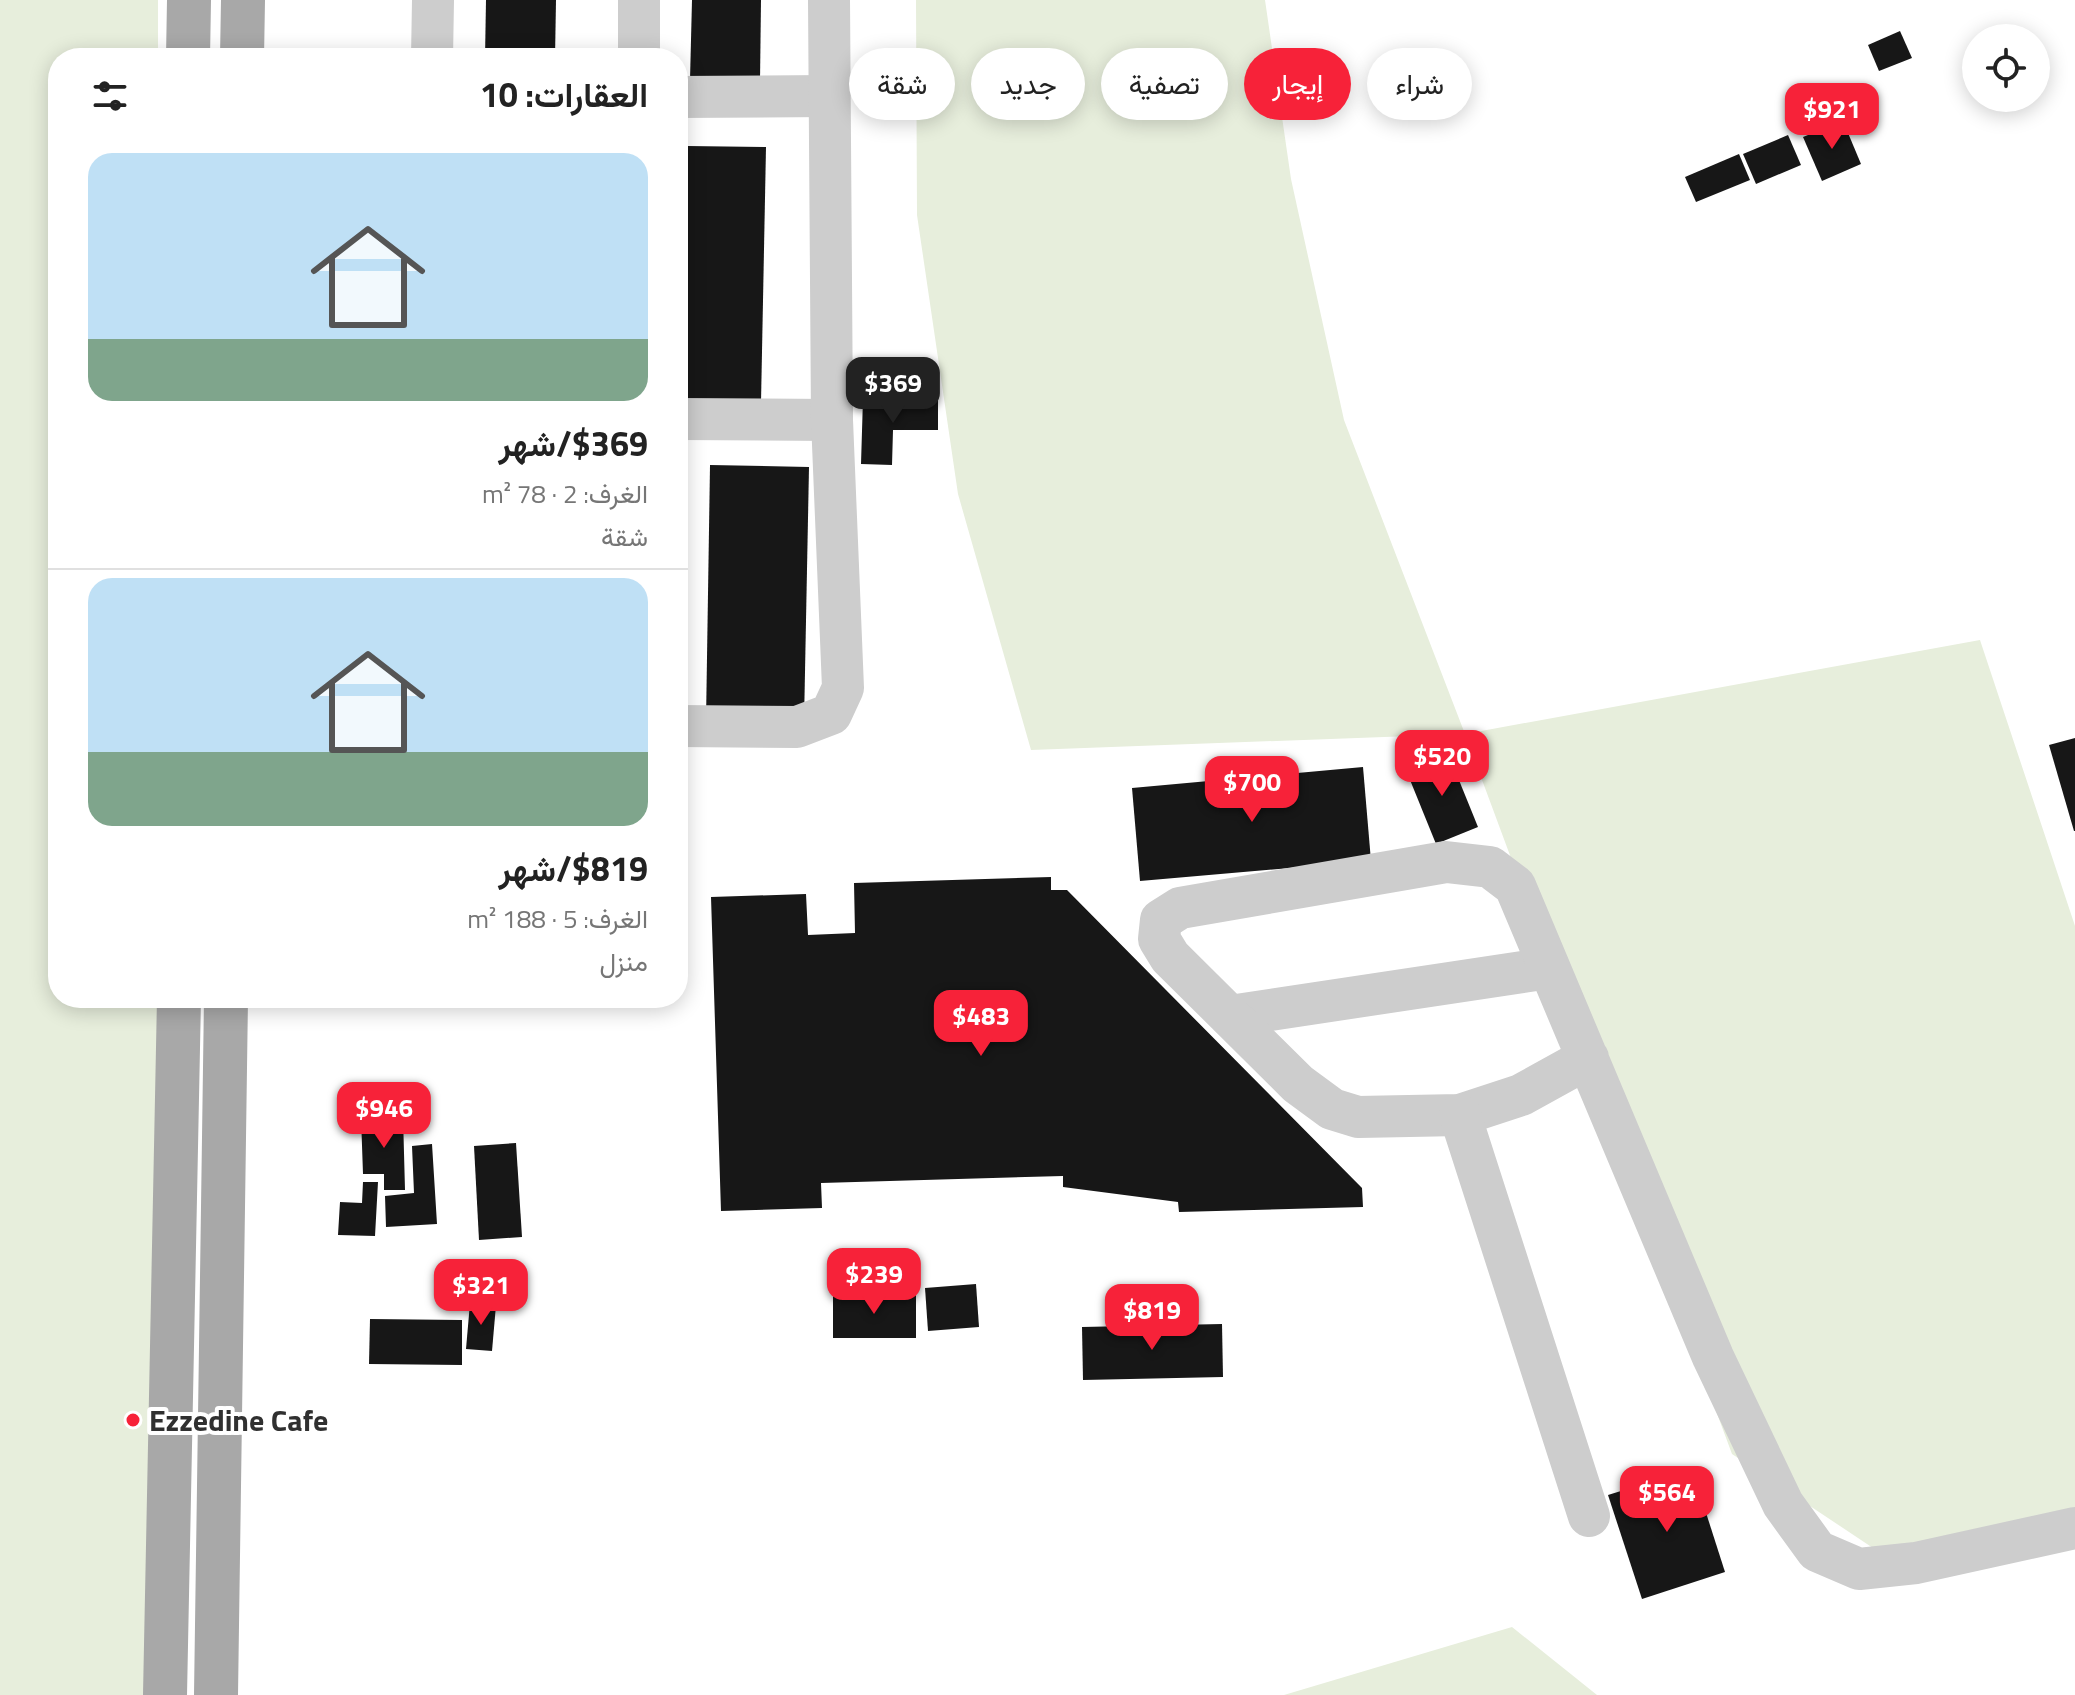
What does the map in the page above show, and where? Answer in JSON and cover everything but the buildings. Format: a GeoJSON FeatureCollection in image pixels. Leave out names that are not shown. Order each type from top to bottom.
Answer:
{"type":"FeatureCollection","features":[{"type":"Feature","properties":{"kind":"main road"},"geometry":{"type":"LineString","coordinates":[[188,48],[189,0]]}},
{"type":"Feature","properties":{"kind":"main road"},"geometry":{"type":"LineString","coordinates":[[242,48],[243,0]]}},
{"type":"Feature","properties":{"kind":"main road"},"geometry":{"type":"LineString","coordinates":[[165,1695],[179,1008]]}},
{"type":"Feature","properties":{"kind":"main road"},"geometry":{"type":"LineString","coordinates":[[216,1695],[226,1008]]}},
{"type":"Feature","properties":{"kind":"lane"},"geometry":{"type":"LineString","coordinates":[[432,48],[433,0]]}},
{"type":"Feature","properties":{"kind":"lane"},"geometry":{"type":"LineString","coordinates":[[639,0],[639,48]]}},
{"type":"Feature","properties":{"kind":"lane"},"geometry":{"type":"LineString","coordinates":[[688,726],[797,727],[831,714],[843,688],[832,420],[829,0]]}},
{"type":"Feature","properties":{"kind":"lane"},"geometry":{"type":"LineString","coordinates":[[688,97],[829,96]]}},
{"type":"Feature","properties":{"kind":"lane"},"geometry":{"type":"LineString","coordinates":[[688,419],[832,420]]}},
{"type":"Feature","properties":{"kind":"lane"},"geometry":{"type":"LineString","coordinates":[[1588,1058],[1521,1095],[1460,1115],[1358,1117],[1332,1109],[1298,1084],[1170,957],[1159,939],[1161,920],[1180,908],[1446,862],[1490,867],[1515,886],[1588,1058],[1713,1357],[1783,1504],[1817,1551],[1859,1569],[1916,1563],[2075,1528]]}},
{"type":"Feature","properties":{"kind":"lane"},"geometry":{"type":"LineString","coordinates":[[1230,1016],[1549,968]]}},
{"type":"Feature","properties":{"kind":"lane"},"geometry":{"type":"LineString","coordinates":[[1460,1115],[1589,1516]]}},
{"type":"Feature","properties":{"kind":"green space"},"geometry":{"type":"Polygon","coordinates":[[[0,0],[158,0],[158,48],[48,48],[48,1008],[157,1008],[157,1398],[152,1695],[0,1695],[0,0]]]}},
{"type":"Feature","properties":{"kind":"green space"},"geometry":{"type":"Polygon","coordinates":[[[916,0],[1265,0],[1272,48],[1244,48],[1244,120],[1282,120],[1291,179],[1344,420],[1465,734],[1031,750],[958,494],[917,215],[917,120],[955,120],[955,48],[916,48],[916,0]]]}},
{"type":"Feature","properties":{"kind":"green space"},"geometry":{"type":"Polygon","coordinates":[[[1980,640],[2075,926],[2075,1517],[1897,1564],[1732,1454],[1465,734],[1980,640]]]}},
{"type":"Feature","properties":{"kind":"green space"},"geometry":{"type":"Polygon","coordinates":[[[1512,1627],[1597,1695],[1284,1695],[1512,1627]]]}},
{"type":"Feature","properties":{"kind":"place","name":"Ezzedine Cafe"},"geometry":{"type":"Point","coordinates":[133,1420]}}]}
